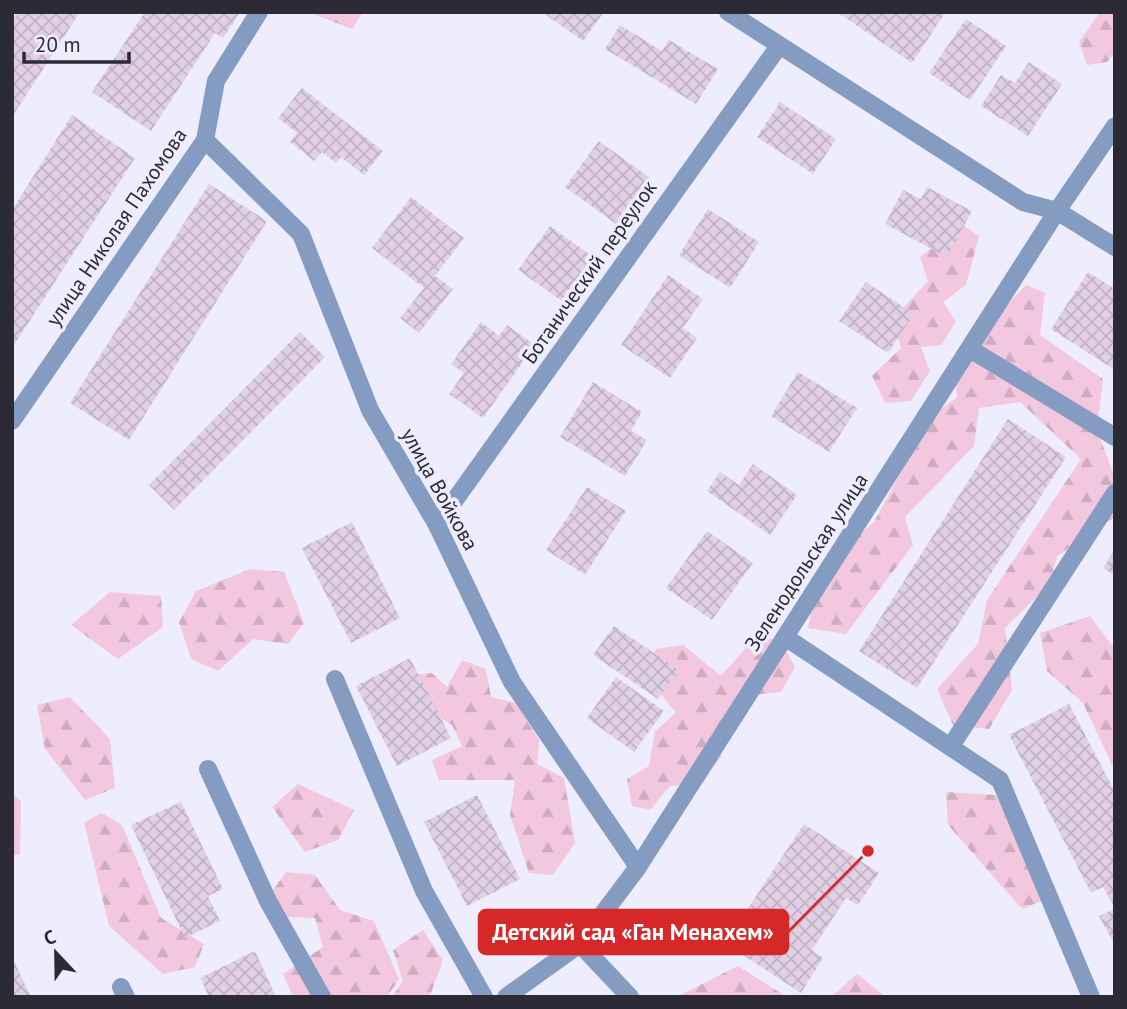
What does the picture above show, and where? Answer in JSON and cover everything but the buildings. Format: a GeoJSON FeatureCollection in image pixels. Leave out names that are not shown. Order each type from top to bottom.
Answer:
{"type":"FeatureCollection","features":[{"type":"Feature","properties":{"kind":"street","name":"улица Николая Пахомова"},"geometry":{"type":"LineString","coordinates":[[12,421],[205,140],[216,81],[259,12]]}},
{"type":"Feature","properties":{"kind":"street"},"geometry":{"type":"LineString","coordinates":[[728,12],[1023,202],[1057,211],[1115,247]]}},
{"type":"Feature","properties":{"kind":"street","name":"Ботанический переулок"},"geometry":{"type":"LineString","coordinates":[[437,525],[779,46]]}},
{"type":"Feature","properties":{"kind":"street","name":"Зеленодольская улица"},"geometry":{"type":"LineString","coordinates":[[506,997],[580,944],[638,867],[1057,211],[1115,126]]}},
{"type":"Feature","properties":{"kind":"street","name":"улица Войкова"},"geometry":{"type":"LineString","coordinates":[[205,140],[302,234],[370,410],[437,525],[512,682],[638,867]]}},
{"type":"Feature","properties":{"kind":"street"},"geometry":{"type":"LineString","coordinates":[[970,349],[1115,438]]}},
{"type":"Feature","properties":{"kind":"street"},"geometry":{"type":"LineString","coordinates":[[951,746],[1115,494]]}},
{"type":"Feature","properties":{"kind":"street"},"geometry":{"type":"LineString","coordinates":[[785,636],[1000,780],[1091,997]]}},
{"type":"Feature","properties":{"kind":"street"},"geometry":{"type":"LineString","coordinates":[[335,679],[424,891],[484,997]]}},
{"type":"Feature","properties":{"kind":"street"},"geometry":{"type":"LineString","coordinates":[[208,769],[268,901],[322,997]]}},
{"type":"Feature","properties":{"kind":"street"},"geometry":{"type":"LineString","coordinates":[[580,944],[630,997]]}},
{"type":"Feature","properties":{"kind":"green space"},"geometry":{"type":"Polygon","coordinates":[[[308,12],[363,12],[352,29],[308,12]]]}},
{"type":"Feature","properties":{"kind":"green space"},"geometry":{"type":"Polygon","coordinates":[[[1100,12],[1115,12],[1115,53],[1107,62],[1087,65],[1079,42],[1100,12]]]}},
{"type":"Feature","properties":{"kind":"green space"},"geometry":{"type":"Polygon","coordinates":[[[961,224],[979,236],[966,285],[943,302],[956,322],[941,345],[921,347],[930,371],[911,401],[885,403],[872,376],[901,348],[892,320],[928,281],[920,257],[961,224]]]}},
{"type":"Feature","properties":{"kind":"green space"},"geometry":{"type":"Polygon","coordinates":[[[1026,285],[1045,293],[1040,335],[1103,379],[1097,430],[1115,478],[1115,517],[1057,556],[1050,584],[1005,628],[1012,690],[989,729],[953,725],[937,689],[978,644],[987,600],[1081,459],[1020,402],[979,408],[974,446],[905,517],[913,545],[846,634],[808,628],[820,568],[874,522],[931,417],[957,397],[954,361],[1026,285]]]}},
{"type":"Feature","properties":{"kind":"green space"},"geometry":{"type":"Polygon","coordinates":[[[250,569],[284,572],[304,623],[288,644],[253,639],[218,671],[191,659],[179,622],[196,591],[250,569]]]}},
{"type":"Feature","properties":{"kind":"green space"},"geometry":{"type":"Polygon","coordinates":[[[110,592],[161,596],[163,627],[118,659],[71,625],[110,592]]]}},
{"type":"Feature","properties":{"kind":"green space"},"geometry":{"type":"Polygon","coordinates":[[[1090,616],[1115,649],[1115,771],[1083,703],[1047,671],[1040,633],[1090,616]]]}},
{"type":"Feature","properties":{"kind":"green space"},"geometry":{"type":"Polygon","coordinates":[[[779,638],[795,667],[781,692],[744,696],[743,722],[720,734],[721,756],[701,785],[670,786],[650,810],[632,806],[627,779],[649,766],[655,731],[676,713],[645,674],[656,649],[683,645],[721,676],[752,641],[779,638]]]}},
{"type":"Feature","properties":{"kind":"green space"},"geometry":{"type":"Polygon","coordinates":[[[462,660],[486,669],[491,697],[516,703],[539,740],[537,764],[564,778],[575,843],[553,875],[529,873],[510,815],[515,780],[439,780],[432,760],[462,746],[452,725],[413,700],[412,675],[432,673],[447,687],[462,660]]]}},
{"type":"Feature","properties":{"kind":"green space"},"geometry":{"type":"Polygon","coordinates":[[[70,697],[110,739],[115,788],[85,800],[45,749],[37,705],[70,697]]]}},
{"type":"Feature","properties":{"kind":"green space"},"geometry":{"type":"Polygon","coordinates":[[[298,784],[354,810],[338,840],[305,852],[272,807],[298,784]]]}},
{"type":"Feature","properties":{"kind":"green space"},"geometry":{"type":"Polygon","coordinates":[[[12,792],[21,802],[20,854],[12,856],[12,792]]]}},
{"type":"Feature","properties":{"kind":"green space"},"geometry":{"type":"Polygon","coordinates":[[[946,792],[996,795],[1044,900],[1022,909],[948,825],[946,792]]]}},
{"type":"Feature","properties":{"kind":"green space"},"geometry":{"type":"Polygon","coordinates":[[[102,813],[122,825],[161,918],[204,944],[195,967],[163,974],[109,926],[84,822],[102,813]]]}},
{"type":"Feature","properties":{"kind":"green space"},"geometry":{"type":"Polygon","coordinates":[[[286,872],[315,875],[340,910],[374,921],[399,979],[387,997],[293,997],[283,974],[323,947],[315,918],[285,917],[273,890],[286,872]]]}},
{"type":"Feature","properties":{"kind":"green space"},"geometry":{"type":"Polygon","coordinates":[[[423,930],[443,960],[431,993],[427,997],[392,997],[403,981],[393,950],[423,930]]]}},
{"type":"Feature","properties":{"kind":"green space"},"geometry":{"type":"Polygon","coordinates":[[[738,966],[787,997],[676,997],[738,966]]]}},
{"type":"Feature","properties":{"kind":"green space"},"geometry":{"type":"Polygon","coordinates":[[[857,974],[886,997],[831,997],[857,974]]]}},
{"type":"Feature","properties":{"kind":"place","name":"Детский сад «Ган Менахем»"},"geometry":{"type":"Point","coordinates":[868,851]}}]}
